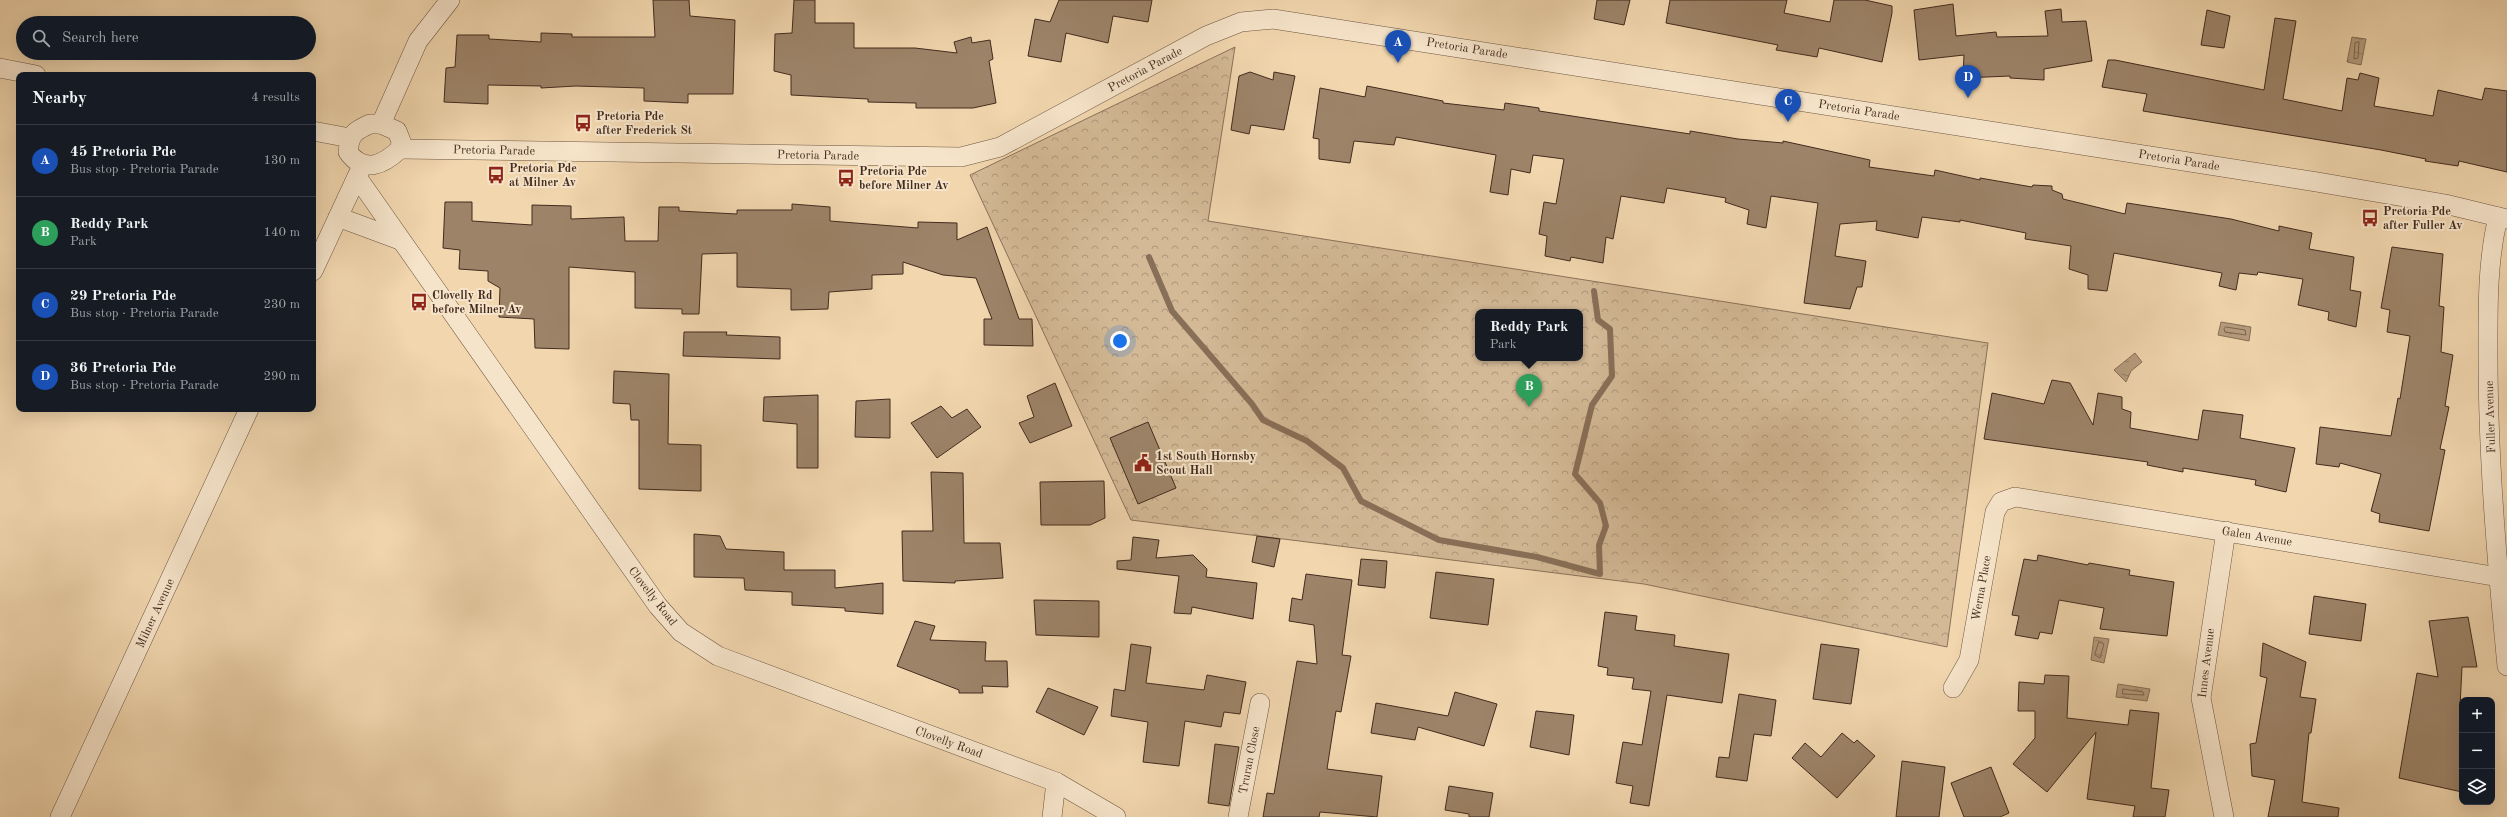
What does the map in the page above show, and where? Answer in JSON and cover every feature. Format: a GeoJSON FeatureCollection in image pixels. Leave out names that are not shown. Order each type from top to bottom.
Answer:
{"type":"FeatureCollection","features":[{"type":"Feature","properties":{"kind":"street"},"geometry":{"type":"LineString","coordinates":[[381,124],[418,41],[450,0]]}},
{"type":"Feature","properties":{"kind":"street","name":"Pretoria Parade"},"geometry":{"type":"LineString","coordinates":[[400,149],[961,157],[1000,147],[1206,36],[1241,22],[1273,19],[2317,182],[2445,204],[2502,218]]}},
{"type":"Feature","properties":{"kind":"street"},"geometry":{"type":"LineString","coordinates":[[0,68],[21,72]]}},
{"type":"Feature","properties":{"kind":"street"},"geometry":{"type":"LineString","coordinates":[[316,265],[360,171],[380,164],[400,149],[401,141],[397,131],[381,124],[370,124],[358,129],[350,138],[348,152],[360,171]]}},
{"type":"Feature","properties":{"kind":"street"},"geometry":{"type":"LineString","coordinates":[[316,132],[350,138]]}},
{"type":"Feature","properties":{"kind":"street","name":"Clovelly Road"},"geometry":{"type":"LineString","coordinates":[[360,171],[400,240],[658,606],[681,632],[718,656],[1056,782],[1116,817]]}},
{"type":"Feature","properties":{"kind":"street"},"geometry":{"type":"LineString","coordinates":[[338,217],[400,240]]}},
{"type":"Feature","properties":{"kind":"street","name":"Fuller Avenue"},"geometry":{"type":"LineString","coordinates":[[2502,218],[2491,245],[2488,285],[2488,382],[2499,577],[2507,666]]}},
{"type":"Feature","properties":{"kind":"street","name":"Milner Avenue"},"geometry":{"type":"LineString","coordinates":[[60,817],[248,412]]}},
{"type":"Feature","properties":{"kind":"street","name":"Galen Avenue"},"geometry":{"type":"LineString","coordinates":[[2015,497],[2499,577]]}},
{"type":"Feature","properties":{"kind":"street","name":"Werna Place"},"geometry":{"type":"LineString","coordinates":[[1953,688],[1969,660],[1995,512],[2001,502],[2015,497]]}},
{"type":"Feature","properties":{"kind":"street","name":"Innes Avenue"},"geometry":{"type":"LineString","coordinates":[[2224,817],[2201,698],[2226,531]]}},
{"type":"Feature","properties":{"kind":"street","name":"Truran Close"},"geometry":{"type":"LineString","coordinates":[[1238,817],[1260,703]]}},
{"type":"Feature","properties":{"kind":"street"},"geometry":{"type":"LineString","coordinates":[[1052,817],[1056,782]]}},
{"type":"Feature","properties":{"kind":"green space"},"geometry":{"type":"Polygon","coordinates":[[[1235,47],[1208,221],[1988,343],[1947,647],[1644,584],[1131,520],[970,175],[1235,47]]]}},
{"type":"Feature","properties":{"kind":"water"},"geometry":{"type":"Polygon","coordinates":[[[2352,37],[2366,39],[2361,65],[2347,62],[2352,37]]]}},
{"type":"Feature","properties":{"kind":"water"},"geometry":{"type":"Polygon","coordinates":[[[2221,322],[2251,327],[2249,341],[2218,335],[2221,322]]]}},
{"type":"Feature","properties":{"kind":"water"},"geometry":{"type":"Polygon","coordinates":[[[2135,353],[2142,362],[2131,371],[2126,382],[2114,370],[2135,353]]]}},
{"type":"Feature","properties":{"kind":"water"},"geometry":{"type":"Polygon","coordinates":[[[2094,637],[2109,639],[2104,663],[2091,660],[2094,637]]]}},
{"type":"Feature","properties":{"kind":"water"},"geometry":{"type":"Polygon","coordinates":[[[2118,684],[2150,689],[2147,701],[2116,697],[2118,684]]]}},
{"type":"Feature","properties":{"kind":"building"},"geometry":{"type":"Polygon","coordinates":[[[653,0],[689,0],[690,16],[735,20],[733,94],[688,94],[688,103],[644,101],[644,88],[576,86],[541,88],[541,86],[488,85],[488,104],[444,102],[446,68],[455,67],[457,35],[489,35],[489,39],[541,42],[541,33],[572,34],[572,37],[655,37],[653,0]]]}},
{"type":"Feature","properties":{"kind":"building"},"geometry":{"type":"Polygon","coordinates":[[[794,0],[815,0],[815,23],[854,23],[854,48],[915,48],[957,53],[954,42],[971,37],[972,43],[990,40],[993,59],[989,61],[996,103],[973,108],[916,108],[916,103],[868,102],[868,99],[791,95],[791,75],[774,71],[775,34],[792,33],[794,0]]]}},
{"type":"Feature","properties":{"kind":"building"},"geometry":{"type":"Polygon","coordinates":[[[1059,0],[1152,0],[1148,22],[1113,16],[1108,43],[1066,33],[1061,62],[1028,56],[1035,19],[1050,22],[1059,0]]]}},
{"type":"Feature","properties":{"kind":"building"},"geometry":{"type":"Polygon","coordinates":[[[1597,0],[1630,0],[1624,25],[1594,19],[1597,0]]]}},
{"type":"Feature","properties":{"kind":"building"},"geometry":{"type":"Polygon","coordinates":[[[1670,0],[1787,0],[1784,13],[1830,22],[1834,0],[1865,0],[1892,6],[1892,13],[1882,62],[1819,48],[1817,57],[1776,50],[1778,45],[1666,23],[1670,0]]]}},
{"type":"Feature","properties":{"kind":"building"},"geometry":{"type":"Polygon","coordinates":[[[1953,4],[1956,36],[1996,32],[1997,37],[2048,36],[2045,11],[2061,9],[2062,22],[2086,21],[2092,61],[2044,69],[2044,80],[2010,78],[2010,76],[1963,78],[1964,55],[1919,60],[1914,10],[1953,4]]]}},
{"type":"Feature","properties":{"kind":"building"},"geometry":{"type":"Polygon","coordinates":[[[2207,10],[2230,16],[2224,48],[2201,45],[2207,10]]]}},
{"type":"Feature","properties":{"kind":"building"},"geometry":{"type":"Polygon","coordinates":[[[2275,18],[2296,21],[2283,99],[2342,111],[2347,78],[2358,80],[2360,73],[2379,78],[2374,106],[2433,116],[2438,90],[2482,100],[2485,88],[2507,91],[2507,172],[2459,161],[2458,166],[2425,161],[2426,159],[2381,150],[2143,111],[2147,94],[2102,87],[2108,60],[2115,60],[2264,90],[2275,18]]]}},
{"type":"Feature","properties":{"kind":"building"},"geometry":{"type":"Polygon","coordinates":[[[1250,72],[1273,80],[1274,72],[1295,76],[1284,130],[1251,125],[1249,134],[1231,130],[1239,76],[1250,72]]]}},
{"type":"Feature","properties":{"kind":"building"},"geometry":{"type":"Polygon","coordinates":[[[1367,86],[1443,101],[1443,103],[1504,110],[1505,103],[1539,108],[1539,111],[1690,134],[1690,131],[1738,139],[1783,143],[1783,141],[1870,160],[1869,167],[1934,176],[1935,170],[1980,180],[1980,178],[2032,187],[2033,185],[2052,186],[2052,190],[2062,194],[2063,199],[2125,214],[2127,203],[2231,219],[2279,231],[2279,226],[2312,233],[2309,249],[2354,257],[2350,290],[2361,292],[2356,327],[2328,320],[2329,312],[2298,305],[2303,279],[2258,272],[2257,275],[2239,273],[2236,290],[2219,286],[2222,273],[2114,253],[2107,291],[2088,289],[2088,275],[2069,269],[2071,246],[2025,239],[2026,233],[1960,220],[1960,222],[1922,217],[1918,238],[1876,230],[1877,221],[1840,224],[1835,256],[1866,261],[1862,287],[1857,287],[1850,309],[1804,303],[1818,203],[1771,196],[1766,228],[1747,224],[1749,210],[1725,202],[1726,198],[1667,188],[1664,203],[1621,196],[1613,239],[1606,237],[1603,263],[1571,257],[1570,261],[1545,256],[1547,236],[1539,234],[1544,202],[1556,204],[1564,159],[1533,155],[1530,173],[1511,169],[1508,195],[1490,192],[1496,155],[1396,137],[1394,145],[1354,141],[1350,163],[1319,159],[1319,139],[1313,138],[1320,88],[1365,97],[1367,86]]]}},
{"type":"Feature","properties":{"kind":"building"},"geometry":{"type":"Polygon","coordinates":[[[445,202],[472,202],[472,221],[532,225],[532,205],[571,206],[571,219],[624,217],[625,241],[658,241],[659,207],[679,207],[679,211],[737,214],[737,210],[792,210],[792,204],[830,207],[830,221],[918,228],[918,222],[957,223],[957,240],[987,227],[1019,319],[1032,319],[1033,346],[984,345],[984,319],[992,319],[976,278],[943,275],[903,262],[903,274],[872,275],[872,289],[829,292],[828,309],[791,310],[791,289],[737,287],[737,253],[702,254],[699,314],[682,314],[682,309],[635,308],[635,272],[569,267],[569,349],[535,348],[534,319],[499,317],[500,288],[488,281],[488,271],[459,269],[460,250],[443,248],[445,202]]]}},
{"type":"Feature","properties":{"kind":"building"},"geometry":{"type":"Polygon","coordinates":[[[2392,247],[2443,254],[2439,306],[2444,307],[2441,352],[2453,355],[2445,406],[2449,407],[2440,449],[2445,450],[2429,531],[2379,522],[2380,514],[2371,511],[2381,474],[2340,463],[2339,467],[2316,464],[2320,427],[2391,436],[2398,398],[2400,399],[2410,336],[2387,332],[2390,310],[2381,308],[2392,247]]]}},
{"type":"Feature","properties":{"kind":"building"},"geometry":{"type":"Polygon","coordinates":[[[684,332],[727,332],[726,335],[780,337],[780,359],[683,356],[684,332]]]}},
{"type":"Feature","properties":{"kind":"building"},"geometry":{"type":"Polygon","coordinates":[[[614,371],[669,374],[668,444],[701,445],[701,491],[639,489],[639,420],[631,420],[630,404],[613,403],[614,371]]]}},
{"type":"Feature","properties":{"kind":"building"},"geometry":{"type":"Polygon","coordinates":[[[2052,380],[2070,383],[2093,425],[2098,393],[2122,397],[2122,409],[2131,412],[2130,428],[2198,440],[2203,410],[2243,415],[2240,438],[2295,448],[2286,492],[2255,485],[2256,480],[2183,468],[2183,472],[2147,465],[2148,462],[1984,439],[1992,393],[2044,404],[2052,380]]]}},
{"type":"Feature","properties":{"kind":"building"},"geometry":{"type":"Polygon","coordinates":[[[1055,383],[1072,426],[1030,443],[1019,423],[1034,417],[1027,396],[1055,383]]]}},
{"type":"Feature","properties":{"kind":"building"},"geometry":{"type":"Polygon","coordinates":[[[818,395],[818,468],[797,468],[797,424],[763,421],[764,397],[818,395]]]}},
{"type":"Feature","properties":{"kind":"building"},"geometry":{"type":"Polygon","coordinates":[[[890,399],[890,438],[855,437],[856,401],[890,399]]]}},
{"type":"Feature","properties":{"kind":"building"},"geometry":{"type":"Polygon","coordinates":[[[941,406],[952,418],[967,409],[981,427],[937,458],[911,423],[941,406]]]}},
{"type":"Feature","properties":{"kind":"building","name":"1st South Hornsby Scout Hall"},"geometry":{"type":"Polygon","coordinates":[[[1148,422],[1176,488],[1138,504],[1110,438],[1148,422]]]}},
{"type":"Feature","properties":{"kind":"building"},"geometry":{"type":"Polygon","coordinates":[[[931,472],[963,473],[964,543],[1000,543],[1003,578],[955,581],[955,583],[903,581],[902,531],[933,531],[931,472]]]}},
{"type":"Feature","properties":{"kind":"building"},"geometry":{"type":"Polygon","coordinates":[[[1104,481],[1105,518],[1090,525],[1041,525],[1040,482],[1104,481]]]}},
{"type":"Feature","properties":{"kind":"building"},"geometry":{"type":"Polygon","coordinates":[[[694,534],[720,536],[726,549],[784,552],[784,570],[835,570],[835,588],[883,583],[883,614],[845,611],[845,608],[792,605],[792,592],[745,590],[744,578],[694,577],[694,534]]]}},
{"type":"Feature","properties":{"kind":"building"},"geometry":{"type":"Polygon","coordinates":[[[1257,536],[1280,539],[1274,567],[1252,562],[1257,536]]]}},
{"type":"Feature","properties":{"kind":"building"},"geometry":{"type":"Polygon","coordinates":[[[1133,537],[1159,540],[1156,558],[1193,555],[1207,569],[1206,577],[1257,583],[1253,619],[1192,607],[1191,614],[1174,613],[1179,576],[1117,569],[1117,561],[1131,560],[1133,537]]]}},
{"type":"Feature","properties":{"kind":"building"},"geometry":{"type":"Polygon","coordinates":[[[2038,555],[2088,565],[2089,563],[2130,570],[2129,575],[2174,582],[2167,636],[2100,629],[2104,608],[2059,600],[2052,634],[2040,632],[2038,639],[2015,635],[2019,616],[2012,615],[2024,559],[2037,561],[2038,555]]]}},
{"type":"Feature","properties":{"kind":"building"},"geometry":{"type":"Polygon","coordinates":[[[1361,559],[1387,561],[1385,588],[1358,585],[1361,559]]]}},
{"type":"Feature","properties":{"kind":"building"},"geometry":{"type":"Polygon","coordinates":[[[1436,572],[1494,579],[1488,625],[1430,618],[1436,572]]]}},
{"type":"Feature","properties":{"kind":"building"},"geometry":{"type":"Polygon","coordinates":[[[1306,574],[1352,580],[1342,655],[1351,656],[1341,712],[1336,711],[1327,769],[1382,776],[1377,817],[1320,812],[1319,817],[1263,817],[1267,793],[1274,794],[1297,661],[1317,664],[1314,625],[1289,621],[1292,598],[1302,600],[1306,574]]]}},
{"type":"Feature","properties":{"kind":"building"},"geometry":{"type":"Polygon","coordinates":[[[2314,596],[2366,604],[2361,641],[2309,634],[2314,596]]]}},
{"type":"Feature","properties":{"kind":"building"},"geometry":{"type":"Polygon","coordinates":[[[1034,600],[1099,601],[1099,637],[1036,635],[1034,600]]]}},
{"type":"Feature","properties":{"kind":"building"},"geometry":{"type":"Polygon","coordinates":[[[1605,612],[1637,616],[1635,630],[1675,635],[1674,646],[1729,654],[1722,703],[1667,695],[1649,806],[1630,803],[1633,786],[1616,783],[1623,742],[1642,745],[1651,691],[1632,689],[1634,678],[1607,675],[1608,668],[1598,666],[1605,612]]]}},
{"type":"Feature","properties":{"kind":"building"},"geometry":{"type":"Polygon","coordinates":[[[2468,617],[2477,667],[2462,667],[2460,697],[2459,697],[2459,791],[2399,778],[2417,673],[2438,677],[2429,621],[2468,617]]]}},
{"type":"Feature","properties":{"kind":"building"},"geometry":{"type":"Polygon","coordinates":[[[915,621],[935,626],[930,640],[986,642],[985,661],[1007,661],[1008,687],[982,686],[983,693],[959,693],[959,690],[897,666],[915,621]]]}},
{"type":"Feature","properties":{"kind":"building"},"geometry":{"type":"Polygon","coordinates":[[[2263,643],[2306,662],[2300,697],[2316,699],[2311,733],[2309,733],[2302,802],[2339,808],[2338,817],[2268,817],[2275,780],[2252,776],[2250,744],[2256,743],[2267,678],[2260,676],[2263,643]]]}},
{"type":"Feature","properties":{"kind":"building"},"geometry":{"type":"Polygon","coordinates":[[[1131,644],[1151,647],[1146,683],[1204,690],[1207,675],[1246,682],[1240,714],[1224,712],[1221,727],[1185,721],[1179,766],[1143,762],[1148,722],[1111,716],[1114,689],[1125,691],[1131,644]]]}},
{"type":"Feature","properties":{"kind":"building"},"geometry":{"type":"Polygon","coordinates":[[[1821,644],[1859,649],[1851,704],[1813,699],[1821,644]]]}},
{"type":"Feature","properties":{"kind":"building"},"geometry":{"type":"Polygon","coordinates":[[[2045,675],[2069,676],[2067,718],[2128,725],[2130,710],[2159,713],[2151,788],[2169,790],[2165,817],[2133,817],[2135,806],[2087,799],[2096,732],[2047,792],[2013,764],[2035,738],[2035,711],[2018,711],[2019,682],[2044,684],[2045,675]]]}},
{"type":"Feature","properties":{"kind":"building"},"geometry":{"type":"Polygon","coordinates":[[[1048,688],[1098,707],[1084,735],[1036,712],[1048,688]]]}},
{"type":"Feature","properties":{"kind":"building"},"geometry":{"type":"Polygon","coordinates":[[[1455,692],[1497,704],[1484,746],[1418,727],[1415,740],[1371,733],[1376,703],[1448,716],[1455,692]]]}},
{"type":"Feature","properties":{"kind":"building"},"geometry":{"type":"Polygon","coordinates":[[[1739,694],[1776,700],[1771,736],[1754,734],[1747,781],[1716,777],[1719,757],[1729,758],[1739,694]]]}},
{"type":"Feature","properties":{"kind":"building"},"geometry":{"type":"Polygon","coordinates":[[[1536,711],[1574,715],[1569,755],[1530,747],[1536,711]]]}},
{"type":"Feature","properties":{"kind":"building"},"geometry":{"type":"Polygon","coordinates":[[[1842,733],[1854,743],[1857,740],[1875,756],[1837,798],[1792,758],[1805,743],[1821,757],[1842,733]]]}},
{"type":"Feature","properties":{"kind":"building"},"geometry":{"type":"Polygon","coordinates":[[[1215,744],[1239,747],[1229,806],[1208,803],[1215,744]]]}},
{"type":"Feature","properties":{"kind":"building"},"geometry":{"type":"Polygon","coordinates":[[[1902,761],[1945,767],[1939,817],[1896,817],[1902,761]]]}},
{"type":"Feature","properties":{"kind":"building"},"geometry":{"type":"Polygon","coordinates":[[[1991,767],[2009,813],[2000,817],[1964,817],[1951,783],[1991,767]]]}},
{"type":"Feature","properties":{"kind":"building"},"geometry":{"type":"Polygon","coordinates":[[[1449,786],[1493,793],[1489,817],[1469,817],[1469,814],[1445,810],[1449,786]]]}},
{"type":"Feature","properties":{"kind":"waterway"},"geometry":{"type":"LineString","coordinates":[[1149,257],[1172,311],[1252,404],[1263,420],[1307,441],[1343,468],[1361,501],[1439,540],[1537,557],[1600,574],[1599,545],[1606,526],[1600,503],[1575,474],[1592,405],[1612,376],[1610,329],[1598,320],[1594,291]]}},
{"type":"Feature","properties":{"kind":"place","name":"45 Pretoria Pde"},"geometry":{"type":"Point","coordinates":[1398,63]}},
{"type":"Feature","properties":{"kind":"place","name":"36 Pretoria Pde"},"geometry":{"type":"Point","coordinates":[1968,98]}},
{"type":"Feature","properties":{"kind":"place","name":"29 Pretoria Pde"},"geometry":{"type":"Point","coordinates":[1788,122]}},
{"type":"Feature","properties":{"kind":"place","name":"Pretoria Pde after Frederick St"},"geometry":{"type":"Point","coordinates":[583,123]}},
{"type":"Feature","properties":{"kind":"place","name":"Pretoria Pde at Milner Av"},"geometry":{"type":"Point","coordinates":[496,175]}},
{"type":"Feature","properties":{"kind":"place","name":"Pretoria Pde before Milner Av"},"geometry":{"type":"Point","coordinates":[846,178]}},
{"type":"Feature","properties":{"kind":"place","name":"Pretoria Pde after Fuller Av"},"geometry":{"type":"Point","coordinates":[2370,218]}},
{"type":"Feature","properties":{"kind":"place","name":"Clovelly Rd before Milner Av"},"geometry":{"type":"Point","coordinates":[419,302]}},
{"type":"Feature","properties":{"kind":"place","name":"Reddy Park"},"geometry":{"type":"Point","coordinates":[1529,407]}},
{"type":"Feature","properties":{"kind":"place","name":"1st South Hornsby Scout Hall"},"geometry":{"type":"Point","coordinates":[1143,463]}}]}
